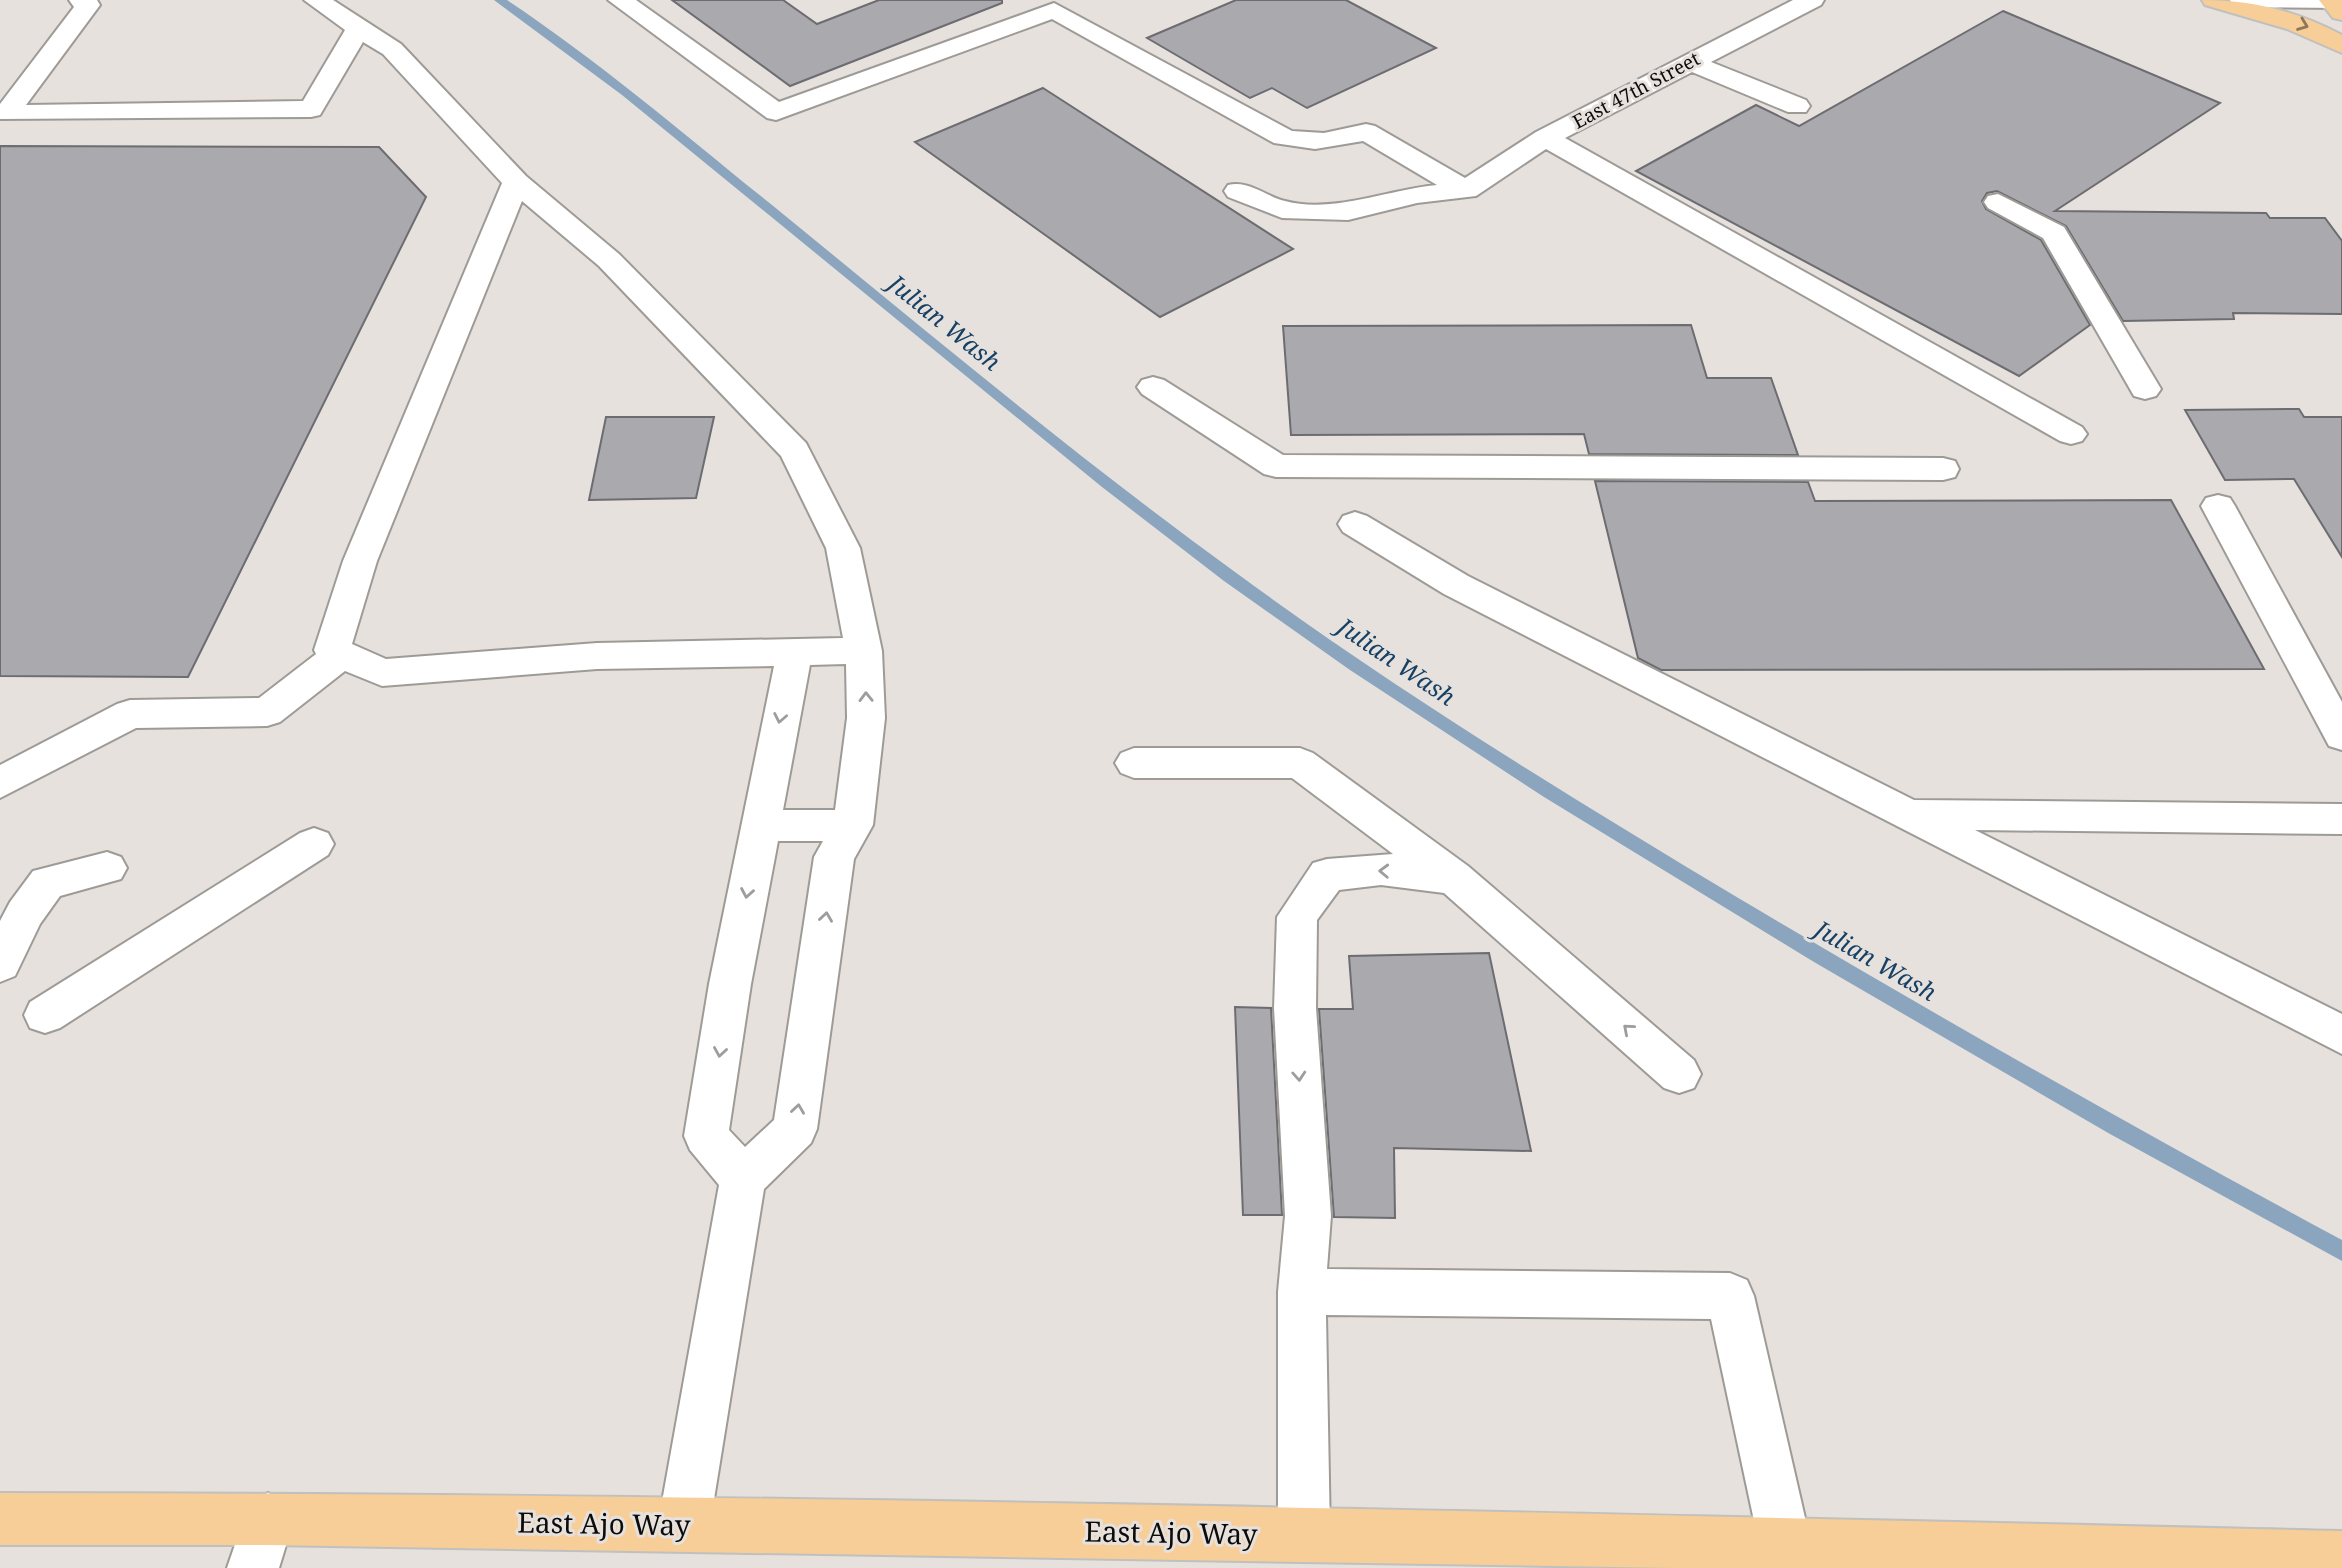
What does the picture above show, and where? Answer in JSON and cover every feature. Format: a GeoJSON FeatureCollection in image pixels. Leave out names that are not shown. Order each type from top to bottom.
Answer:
{"type":"FeatureCollection","features":[{"type":"Feature","properties":{"kind":"main road"},"geometry":{"type":"LineString","coordinates":[[2214,0],[2283,18],[2315,30],[2342,45]]}},
{"type":"Feature","properties":{"kind":"main road","name":"East Ajo Way"},"geometry":{"type":"LineString","coordinates":[[0,1519],[268,1519],[1304,1534],[1374,1551],[1785,1544],[2342,1558]]}},
{"type":"Feature","properties":{"kind":"street"},"geometry":{"type":"LineString","coordinates":[[81,0],[88,5],[7,113],[311,109],[359,28]]}},
{"type":"Feature","properties":{"kind":"street"},"geometry":{"type":"LineString","coordinates":[[316,0],[392,49],[516,182],[609,260],[795,451],[843,548],[864,651],[866,719],[853,825],[834,857],[795,1129],[743,1179],[684,1524]]}},
{"type":"Feature","properties":{"kind":"street"},"geometry":{"type":"LineString","coordinates":[[620,0],[776,112],[1064,5],[1283,136],[1306,143],[1336,141],[1366,132],[1466,190]]}},
{"type":"Feature","properties":{"kind":"street","name":"East 47th Street"},"geometry":{"type":"LineString","coordinates":[[1466,190],[1545,138],[1812,0]]}},
{"type":"Feature","properties":{"kind":"street"},"geometry":{"type":"LineString","coordinates":[[2242,0],[2337,4]]}},
{"type":"Feature","properties":{"kind":"street"},"geometry":{"type":"LineString","coordinates":[[1689,62],[1797,106]]}},
{"type":"Feature","properties":{"kind":"street"},"geometry":{"type":"LineString","coordinates":[[1545,138],[2071,433]]}},
{"type":"Feature","properties":{"kind":"street"},"geometry":{"type":"LineString","coordinates":[[516,182],[360,561],[332,650],[382,673],[597,656],[864,651]]}},
{"type":"Feature","properties":{"kind":"street"},"geometry":{"type":"LineString","coordinates":[[1238,191],[1282,210],[1348,212],[1417,195],[1466,190]]}},
{"type":"Feature","properties":{"kind":"street"},"geometry":{"type":"LineString","coordinates":[[1997,202],[2054,233],[2145,389]]}},
{"type":"Feature","properties":{"kind":"street"},"geometry":{"type":"LineString","coordinates":[[1153,387],[1276,466],[1943,470]]}},
{"type":"Feature","properties":{"kind":"street"},"geometry":{"type":"LineString","coordinates":[[2218,506],[2342,736]]}},
{"type":"Feature","properties":{"kind":"street"},"geometry":{"type":"LineString","coordinates":[[1355,524],[1456,585],[2342,1035]]}},
{"type":"Feature","properties":{"kind":"street"},"geometry":{"type":"LineString","coordinates":[[743,1179],[706,1136],[760,826],[795,651]]}},
{"type":"Feature","properties":{"kind":"street"},"geometry":{"type":"LineString","coordinates":[[0,783],[130,714],[267,712],[341,654]]}},
{"type":"Feature","properties":{"kind":"street"},"geometry":{"type":"LineString","coordinates":[[1134,763],[1300,764],[1454,878],[1679,1073]]}},
{"type":"Feature","properties":{"kind":"street"},"geometry":{"type":"LineString","coordinates":[[1908,814],[2342,819]]}},
{"type":"Feature","properties":{"kind":"street"},"geometry":{"type":"LineString","coordinates":[[760,826],[853,825]]}},
{"type":"Feature","properties":{"kind":"street"},"geometry":{"type":"LineString","coordinates":[[45,1015],[314,844]]}},
{"type":"Feature","properties":{"kind":"street"},"geometry":{"type":"LineString","coordinates":[[0,964],[24,914],[47,883],[107,867]]}},
{"type":"Feature","properties":{"kind":"street"},"geometry":{"type":"LineString","coordinates":[[1304,1534],[1302,1292],[1308,1216],[1295,1008],[1297,917],[1327,876],[1381,869],[1454,878]]}},
{"type":"Feature","properties":{"kind":"street"},"geometry":{"type":"LineString","coordinates":[[1302,1292],[1730,1296],[1785,1544]]}},
{"type":"Feature","properties":{"kind":"street"},"geometry":{"type":"LineString","coordinates":[[253,1568],[268,1519]]}},
{"type":"Feature","properties":{"kind":"building"},"geometry":{"type":"Polygon","coordinates":[[[672,0],[783,0],[817,24],[879,0],[1002,0],[1002,3],[790,86],[672,0]]]}},
{"type":"Feature","properties":{"kind":"building"},"geometry":{"type":"Polygon","coordinates":[[[1236,0],[1346,0],[1436,48],[1307,108],[1272,88],[1250,98],[1147,38],[1236,0]]]}},
{"type":"Feature","properties":{"kind":"building"},"geometry":{"type":"Polygon","coordinates":[[[2003,11],[2220,103],[2055,211],[2266,213],[2270,218],[2325,218],[2342,241],[2342,314],[2233,313],[2234,319],[2123,321],[2066,226],[1997,191],[1987,193],[1982,201],[1986,209],[2041,240],[2090,325],[2019,376],[1636,171],[1756,105],[1799,126],[2003,11]]]}},
{"type":"Feature","properties":{"kind":"building"},"geometry":{"type":"Polygon","coordinates":[[[1043,88],[1293,249],[1160,317],[915,142],[1043,88]]]}},
{"type":"Feature","properties":{"kind":"building"},"geometry":{"type":"Polygon","coordinates":[[[0,146],[379,147],[426,197],[188,677],[0,676],[0,146]]]}},
{"type":"Feature","properties":{"kind":"building"},"geometry":{"type":"Polygon","coordinates":[[[1691,325],[1707,378],[1771,378],[1798,455],[1589,454],[1584,434],[1291,435],[1283,326],[1691,325]]]}},
{"type":"Feature","properties":{"kind":"building"},"geometry":{"type":"Polygon","coordinates":[[[2299,409],[2304,417],[2342,417],[2342,557],[2294,479],[2225,480],[2185,410],[2299,409]]]}},
{"type":"Feature","properties":{"kind":"building"},"geometry":{"type":"Polygon","coordinates":[[[606,417],[714,417],[696,498],[589,500],[606,417]]]}},
{"type":"Feature","properties":{"kind":"building"},"geometry":{"type":"Polygon","coordinates":[[[1595,481],[1808,482],[1815,501],[2171,500],[2264,669],[1661,670],[1638,658],[1595,481]]]}},
{"type":"Feature","properties":{"kind":"building"},"geometry":{"type":"Polygon","coordinates":[[[1489,953],[1531,1151],[1394,1148],[1395,1218],[1334,1217],[1319,1009],[1353,1009],[1349,956],[1489,953]]]}},
{"type":"Feature","properties":{"kind":"building"},"geometry":{"type":"Polygon","coordinates":[[[1235,1007],[1271,1008],[1282,1215],[1243,1215],[1235,1007]]]}},
{"type":"Feature","properties":{"kind":"waterway","name":"Julian Wash"},"geometry":{"type":"LineString","coordinates":[[500,0],[564,44],[626,93],[1107,484],[1230,577],[1356,666],[1550,792],[1821,956],[1968,1043],[2342,1251]]}}]}
